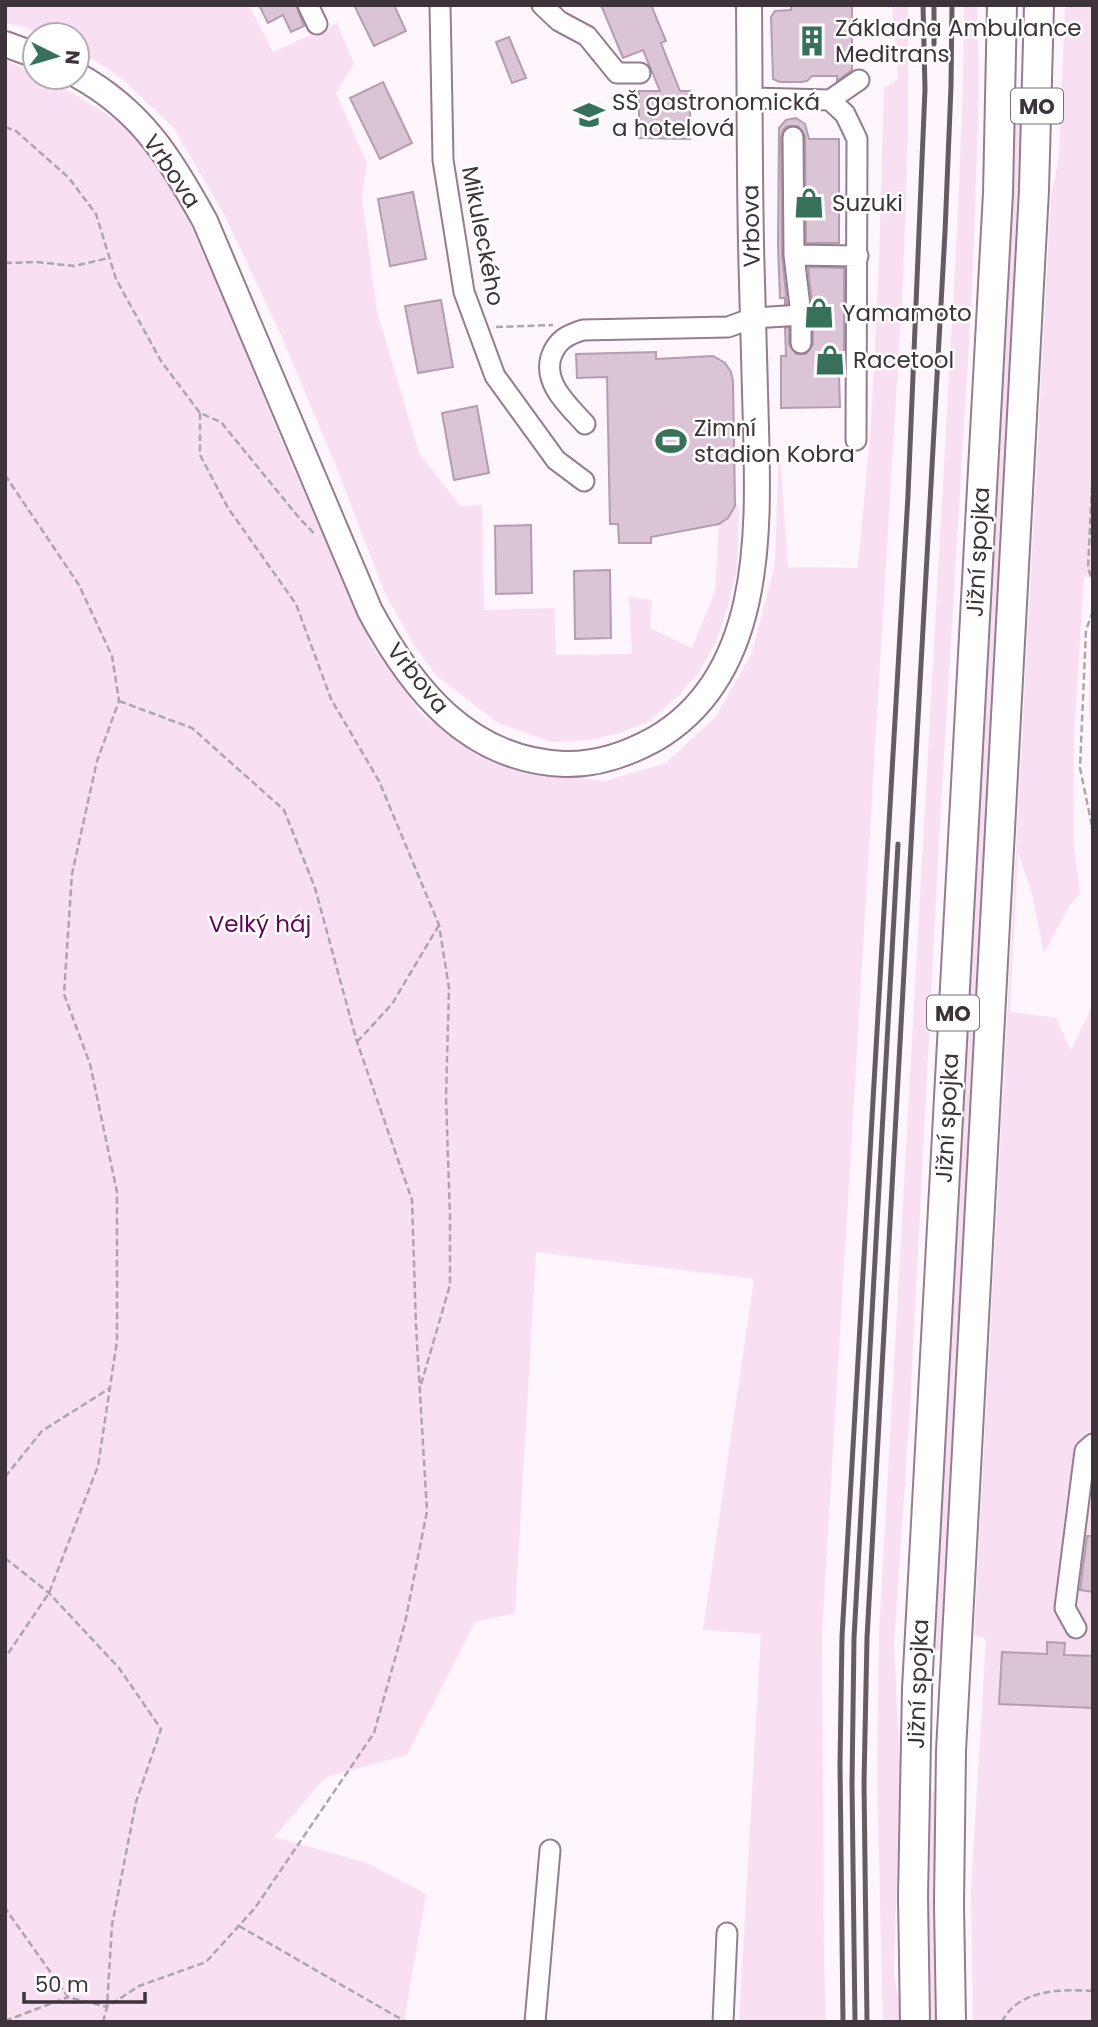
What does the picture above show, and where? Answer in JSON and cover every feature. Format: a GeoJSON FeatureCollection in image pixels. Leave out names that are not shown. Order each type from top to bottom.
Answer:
{"type":"FeatureCollection","features":[{"type":"Feature","properties":{"kind":"highway","name":"Jižní spojka"},"geometry":{"type":"LineString","coordinates":[[915,2022],[914,1793],[917,1676],[997,207],[1002,5]]}},
{"type":"Feature","properties":{"kind":"highway","name":"Jižní spojka"},"geometry":{"type":"LineString","coordinates":[[951,2022],[949,1879],[952,1727],[1034,190],[1040,11]]}},
{"type":"Feature","properties":{"kind":"main road","name":"Vrbova"},"geometry":{"type":"LineString","coordinates":[[91,85],[127,111],[159,143],[199,211],[370,611],[391,650],[433,703],[461,727],[495,749],[530,760],[564,764],[589,762],[644,745],[671,729],[701,701],[722,670],[738,633],[750,590],[757,544],[748,98],[751,7]]}},
{"type":"Feature","properties":{"kind":"street"},"geometry":{"type":"LineString","coordinates":[[307,5],[317,24]]}},
{"type":"Feature","properties":{"kind":"street","name":"Mikuleckého"},"geometry":{"type":"LineString","coordinates":[[440,5],[443,160],[464,292],[495,376],[556,460],[584,481]]}},
{"type":"Feature","properties":{"kind":"street"},"geometry":{"type":"LineString","coordinates":[[542,5],[559,21],[587,36],[617,74],[640,73]]}},
{"type":"Feature","properties":{"kind":"street"},"geometry":{"type":"LineString","coordinates":[[748,98],[830,100],[859,80]]}},
{"type":"Feature","properties":{"kind":"street"},"geometry":{"type":"LineString","coordinates":[[830,100],[845,114],[857,139],[856,440]]}},
{"type":"Feature","properties":{"kind":"street"},"geometry":{"type":"LineString","coordinates":[[793,137],[794,255],[800,343]]}},
{"type":"Feature","properties":{"kind":"street"},"geometry":{"type":"LineString","coordinates":[[794,255],[858,256]]}},
{"type":"Feature","properties":{"kind":"street"},"geometry":{"type":"LineString","coordinates":[[585,424],[562,399],[552,381],[548,366],[554,348],[566,335],[583,330],[728,327],[753,318],[800,315]]}},
{"type":"Feature","properties":{"kind":"street"},"geometry":{"type":"LineString","coordinates":[[1076,1628],[1065,1608],[1085,1451],[1093,1444]]}},
{"type":"Feature","properties":{"kind":"street"},"geometry":{"type":"LineString","coordinates":[[534,2022],[550,1850]]}},
{"type":"Feature","properties":{"kind":"street"},"geometry":{"type":"LineString","coordinates":[[723,2022],[727,1933]]}},
{"type":"Feature","properties":{"kind":"path"},"geometry":{"type":"LineString","coordinates":[[5,127],[16,131],[69,178],[96,214],[116,279],[161,360],[200,413],[221,422],[317,536]]}},
{"type":"Feature","properties":{"kind":"path"},"geometry":{"type":"LineString","coordinates":[[5,263],[37,262],[74,267],[110,258]]}},
{"type":"Feature","properties":{"kind":"path"},"geometry":{"type":"LineString","coordinates":[[477,328],[556,325],[566,335]]}},
{"type":"Feature","properties":{"kind":"path"},"geometry":{"type":"LineString","coordinates":[[200,413],[200,455],[228,508],[296,604],[331,699],[379,781],[439,925],[449,988],[446,1097],[450,1285],[420,1390]]}},
{"type":"Feature","properties":{"kind":"path"},"geometry":{"type":"LineString","coordinates":[[1093,465],[1088,568],[1093,582]]}},
{"type":"Feature","properties":{"kind":"path"},"geometry":{"type":"LineString","coordinates":[[5,475],[79,585],[112,656],[119,701],[97,761],[72,874],[64,994],[90,1064],[117,1192],[117,1340],[98,1466],[49,1593],[5,1658]]}},
{"type":"Feature","properties":{"kind":"path"},"geometry":{"type":"LineString","coordinates":[[1093,611],[1086,630],[1080,768],[1093,831]]}},
{"type":"Feature","properties":{"kind":"path"},"geometry":{"type":"LineString","coordinates":[[5,2021],[68,1997],[107,2007],[139,1986],[206,1962],[256,1908],[374,1733],[405,1623],[426,1511],[412,1200],[357,1041],[315,888],[284,810],[192,728],[119,701]]}},
{"type":"Feature","properties":{"kind":"path"},"geometry":{"type":"LineString","coordinates":[[357,1041],[392,1004],[439,925]]}},
{"type":"Feature","properties":{"kind":"path"},"geometry":{"type":"LineString","coordinates":[[5,1477],[42,1431],[110,1388]]}},
{"type":"Feature","properties":{"kind":"path"},"geometry":{"type":"LineString","coordinates":[[5,1558],[49,1593],[120,1668],[161,1729],[133,1815],[112,1925],[107,2007],[103,2022]]}},
{"type":"Feature","properties":{"kind":"path"},"geometry":{"type":"LineString","coordinates":[[5,1908],[68,1997]]}},
{"type":"Feature","properties":{"kind":"path"},"geometry":{"type":"LineString","coordinates":[[239,1926],[406,2022]]}},
{"type":"Feature","properties":{"kind":"path"},"geometry":{"type":"LineString","coordinates":[[1002,2022],[1024,1998],[1063,1989],[1093,1991]]}},
{"type":"Feature","properties":{"kind":"green space"},"geometry":{"type":"Polygon","coordinates":[[[5,5],[249,5],[273,52],[337,23],[354,64],[336,93],[367,164],[362,197],[377,312],[419,453],[460,506],[482,505],[484,610],[555,608],[556,655],[632,654],[629,597],[652,600],[650,628],[692,648],[715,592],[719,524],[731,515],[735,501],[739,510],[737,569],[726,613],[716,642],[699,672],[681,693],[648,722],[620,733],[589,740],[551,742],[498,723],[437,676],[415,647],[384,591],[336,466],[281,335],[223,212],[173,127],[121,78],[91,58],[91,21],[21,21],[21,26],[5,23],[5,5]]]}},
{"type":"Feature","properties":{"kind":"green space","name":"Velký háj"},"geometry":{"type":"Polygon","coordinates":[[[892,5],[908,5],[908,136],[903,280],[822,1633],[826,2022],[739,2022],[761,1634],[703,1630],[754,1279],[536,1252],[515,1613],[475,1622],[407,1755],[326,1777],[274,1837],[367,1863],[426,1894],[404,2022],[5,2022],[5,61],[21,67],[21,91],[69,91],[119,122],[148,150],[175,189],[372,647],[423,716],[493,762],[524,773],[605,781],[666,763],[716,716],[752,653],[775,564],[779,442],[788,567],[858,568],[871,426],[884,88],[898,79],[892,5]]]}},
{"type":"Feature","properties":{"kind":"green space"},"geometry":{"type":"Polygon","coordinates":[[[964,5],[977,5],[979,91],[972,293],[939,839],[910,1408],[894,1643],[900,1767],[894,1976],[900,2002],[899,2022],[883,2022],[877,1778],[879,1634],[957,232],[964,5]]]}},
{"type":"Feature","properties":{"kind":"green space"},"geometry":{"type":"Polygon","coordinates":[[[1065,5],[1093,5],[1093,578],[1084,577],[1074,735],[1073,842],[1080,893],[1070,905],[1044,953],[1032,894],[1018,853],[1010,1012],[1056,1018],[1071,1051],[1093,1004],[1093,2022],[973,2022],[971,1890],[986,1639],[974,1636],[1051,196],[1059,156],[1065,5]]]}},
{"type":"Feature","properties":{"kind":"green space"},"geometry":{"type":"Polygon","coordinates":[[[1015,124],[1022,125],[1016,276],[941,1648],[936,1651],[934,1648],[1015,124]]]}},
{"type":"Feature","properties":{"kind":"green space"},"geometry":{"type":"Polygon","coordinates":[[[1093,626],[1093,726],[1089,717],[1090,633],[1093,626]]]}},
{"type":"Feature","properties":{"kind":"green space"},"geometry":{"type":"Polygon","coordinates":[[[929,1791],[936,1795],[937,2022],[929,2022],[929,1791]]]}},
{"type":"Feature","properties":{"kind":"building"},"geometry":{"type":"Polygon","coordinates":[[[259,5],[296,5],[304,26],[291,32],[283,15],[268,23],[259,5]]]}},
{"type":"Feature","properties":{"kind":"building"},"geometry":{"type":"Polygon","coordinates":[[[354,5],[394,5],[406,31],[374,46],[354,5]]]}},
{"type":"Feature","properties":{"kind":"building"},"geometry":{"type":"Polygon","coordinates":[[[601,5],[651,5],[666,41],[661,43],[680,91],[690,91],[690,139],[639,138],[639,91],[660,91],[643,50],[623,58],[601,5]]]}},
{"type":"Feature","properties":{"kind":"building","name":"Základna Ambulance Meditrans"},"geometry":{"type":"Polygon","coordinates":[[[791,5],[852,5],[852,70],[837,81],[837,76],[812,76],[801,82],[780,82],[773,79],[771,17],[775,11],[791,10],[791,5]]]}},
{"type":"Feature","properties":{"kind":"building"},"geometry":{"type":"Polygon","coordinates":[[[509,37],[526,78],[512,83],[496,42],[509,37]]]}},
{"type":"Feature","properties":{"kind":"building"},"geometry":{"type":"Polygon","coordinates":[[[383,82],[412,143],[380,159],[350,98],[383,82]]]}},
{"type":"Feature","properties":{"kind":"building"},"geometry":{"type":"Polygon","coordinates":[[[796,118],[805,124],[809,139],[839,139],[839,243],[806,243],[805,136],[798,126],[787,126],[781,137],[782,255],[787,304],[785,304],[785,298],[780,298],[778,246],[779,128],[786,120],[796,118]]]}},
{"type":"Feature","properties":{"kind":"building"},"geometry":{"type":"Polygon","coordinates":[[[413,192],[426,259],[390,266],[378,199],[413,192]]]}},
{"type":"Feature","properties":{"kind":"building"},"geometry":{"type":"Polygon","coordinates":[[[808,267],[844,268],[844,375],[839,375],[840,407],[781,408],[781,356],[786,356],[785,328],[789,328],[789,344],[796,354],[806,354],[813,344],[808,267]]]}},
{"type":"Feature","properties":{"kind":"building"},"geometry":{"type":"Polygon","coordinates":[[[441,300],[453,367],[418,373],[405,306],[441,300]]]}},
{"type":"Feature","properties":{"kind":"building","name":"Zimní stadion Kobra"},"geometry":{"type":"Polygon","coordinates":[[[656,352],[656,359],[713,356],[725,363],[731,372],[735,506],[728,518],[719,524],[651,537],[651,543],[619,543],[618,524],[610,524],[607,377],[577,378],[576,354],[656,352]]]}},
{"type":"Feature","properties":{"kind":"building"},"geometry":{"type":"Polygon","coordinates":[[[477,406],[489,473],[454,480],[442,413],[477,406]]]}},
{"type":"Feature","properties":{"kind":"building"},"geometry":{"type":"Polygon","coordinates":[[[531,525],[532,593],[496,594],[495,526],[531,525]]]}},
{"type":"Feature","properties":{"kind":"building"},"geometry":{"type":"Polygon","coordinates":[[[610,570],[611,638],[575,639],[574,571],[610,570]]]}},
{"type":"Feature","properties":{"kind":"building"},"geometry":{"type":"Polygon","coordinates":[[[1087,1536],[1093,1536],[1093,1592],[1080,1590],[1087,1536]]]}},
{"type":"Feature","properties":{"kind":"building"},"geometry":{"type":"Polygon","coordinates":[[[1047,1642],[1065,1643],[1064,1655],[1093,1656],[1093,1708],[999,1704],[1002,1652],[1047,1654],[1047,1642]]]}},
{"type":"Feature","properties":{"kind":"railway"},"geometry":{"type":"LineString","coordinates":[[843,2022],[840,1764],[842,1637],[908,495],[925,89],[923,5]]}},
{"type":"Feature","properties":{"kind":"railway"},"geometry":{"type":"LineString","coordinates":[[934,5],[934,44]]}},
{"type":"Feature","properties":{"kind":"railway"},"geometry":{"type":"LineString","coordinates":[[867,2022],[864,1783],[867,1638],[945,232],[952,5]]}},
{"type":"Feature","properties":{"kind":"railway"},"geometry":{"type":"LineString","coordinates":[[855,2022],[852,1784],[854,1638],[898,844]]}},
{"type":"Feature","properties":{"kind":"place","name":"Základna Ambulance Meditrans"},"geometry":{"type":"Point","coordinates":[812,41]}},
{"type":"Feature","properties":{"kind":"place","name":"SŠ gastronomická a hotelová"},"geometry":{"type":"Point","coordinates":[589,115]}},
{"type":"Feature","properties":{"kind":"place","name":"Suzuki"},"geometry":{"type":"Point","coordinates":[809,203]}},
{"type":"Feature","properties":{"kind":"place","name":"Yamamoto"},"geometry":{"type":"Point","coordinates":[819,313]}},
{"type":"Feature","properties":{"kind":"place","name":"Racetool"},"geometry":{"type":"Point","coordinates":[830,360]}},
{"type":"Feature","properties":{"kind":"place","name":"Zimní stadion Kobra"},"geometry":{"type":"Point","coordinates":[671,441]}}]}
